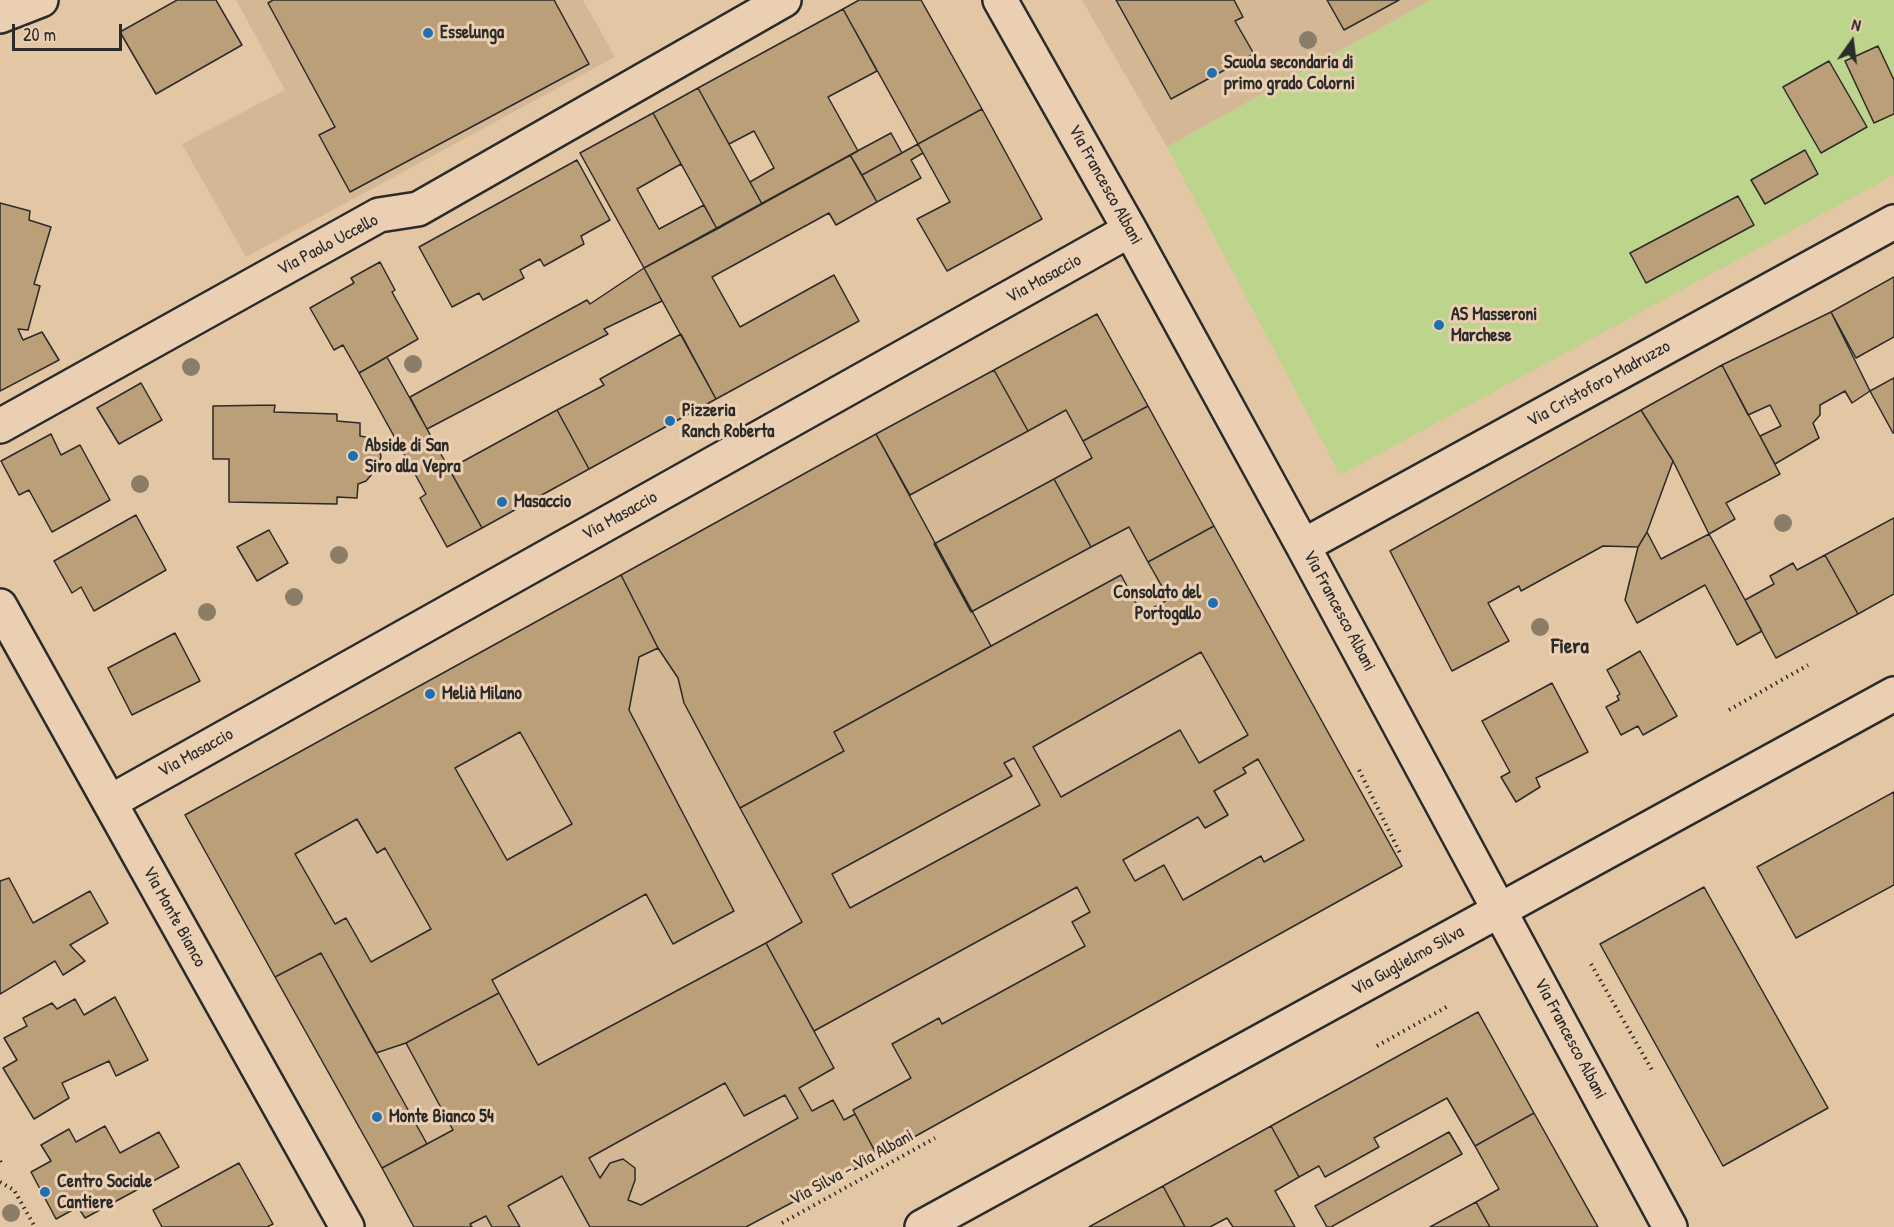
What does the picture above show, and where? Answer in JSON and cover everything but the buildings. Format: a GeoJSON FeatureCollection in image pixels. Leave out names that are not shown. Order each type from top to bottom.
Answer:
{"type":"FeatureCollection","features":[{"type":"Feature","properties":{"kind":"street"},"geometry":{"type":"LineString","coordinates":[[0,16],[41,0]]}},
{"type":"Feature","properties":{"kind":"street","name":"Via Paolo Uccello"},"geometry":{"type":"LineString","coordinates":[[0,426],[379,215],[418,209],[784,0]]}},
{"type":"Feature","properties":{"kind":"street","name":"Via Francesco Albani"},"geometry":{"type":"LineString","coordinates":[[1000,0],[1130,230],[1303,546],[1670,1227]]}},
{"type":"Feature","properties":{"kind":"street","name":"Via Cristoforo Madruzzo"},"geometry":{"type":"LineString","coordinates":[[1303,546],[1894,222]]}},
{"type":"Feature","properties":{"kind":"street","name":"Via Masaccio"},"geometry":{"type":"LineString","coordinates":[[110,802],[1130,230]]}},
{"type":"Feature","properties":{"kind":"street","name":"Via Monte Bianco"},"geometry":{"type":"LineString","coordinates":[[0,606],[347,1227]]}},
{"type":"Feature","properties":{"kind":"street","name":"Via Guglielmo Silva"},"geometry":{"type":"LineString","coordinates":[[921,1227],[1894,694]]}},
{"type":"Feature","properties":{"kind":"path"},"geometry":{"type":"LineString","coordinates":[[1729,710],[1808,665]]}},
{"type":"Feature","properties":{"kind":"path"},"geometry":{"type":"LineString","coordinates":[[1359,770],[1401,855]]}},
{"type":"Feature","properties":{"kind":"path"},"geometry":{"type":"LineString","coordinates":[[1591,964],[1652,1070]]}},
{"type":"Feature","properties":{"kind":"path"},"geometry":{"type":"LineString","coordinates":[[1377,1046],[1450,1005]]}},
{"type":"Feature","properties":{"kind":"path","name":"Via Silva - Via Albani"},"geometry":{"type":"LineString","coordinates":[[782,1222],[935,1138]]}},
{"type":"Feature","properties":{"kind":"path"},"geometry":{"type":"LineString","coordinates":[[0,1182],[14,1190],[34,1227]]}},
{"type":"Feature","properties":{"kind":"shaded area"},"geometry":{"type":"Polygon","coordinates":[[[236,0],[583,0],[615,57],[246,257],[182,144],[285,90],[236,0]]]}},
{"type":"Feature","properties":{"kind":"shaded area","name":"Scuola secondaria di primo grado Colorni"},"geometry":{"type":"Polygon","coordinates":[[[1082,0],[1431,0],[1167,147],[1082,0]]]}},
{"type":"Feature","properties":{"kind":"shaded area"},"geometry":{"type":"Polygon","coordinates":[[[1097,314],[1402,866],[746,1227],[414,1227],[185,815],[1097,314]]]}},
{"type":"Feature","properties":{"kind":"green space","name":"AS Masseroni Marchese"},"geometry":{"type":"Polygon","coordinates":[[[1431,0],[1894,0],[1894,175],[1340,475],[1167,147],[1431,0]]]}},
{"type":"Feature","properties":{"kind":"place","name":"Esselunga"},"geometry":{"type":"Point","coordinates":[428,33]}},
{"type":"Feature","properties":{"kind":"place","name":"Scuola secondaria di primo grado Colorni"},"geometry":{"type":"Point","coordinates":[1212,73]}},
{"type":"Feature","properties":{"kind":"place","name":"AS Masseroni Marchese"},"geometry":{"type":"Point","coordinates":[1439,325]}},
{"type":"Feature","properties":{"kind":"place","name":"Pizzeria Ranch Roberta"},"geometry":{"type":"Point","coordinates":[670,421]}},
{"type":"Feature","properties":{"kind":"place","name":"Abside di San Siro alla Vepra"},"geometry":{"type":"Point","coordinates":[353,456]}},
{"type":"Feature","properties":{"kind":"place","name":"Masaccio"},"geometry":{"type":"Point","coordinates":[502,502]}},
{"type":"Feature","properties":{"kind":"place","name":"Consolato del Portogallo"},"geometry":{"type":"Point","coordinates":[1213,603]}},
{"type":"Feature","properties":{"kind":"place","name":"Melià Milano"},"geometry":{"type":"Point","coordinates":[430,694]}},
{"type":"Feature","properties":{"kind":"place","name":"Monte Bianco 54"},"geometry":{"type":"Point","coordinates":[377,1117]}},
{"type":"Feature","properties":{"kind":"place","name":"Centro Sociale Cantiere"},"geometry":{"type":"Point","coordinates":[45,1192]}},
{"type":"Feature","properties":{"kind":"district","name":"Fiera"},"geometry":{"type":"Point","coordinates":[1570,647]}}]}
